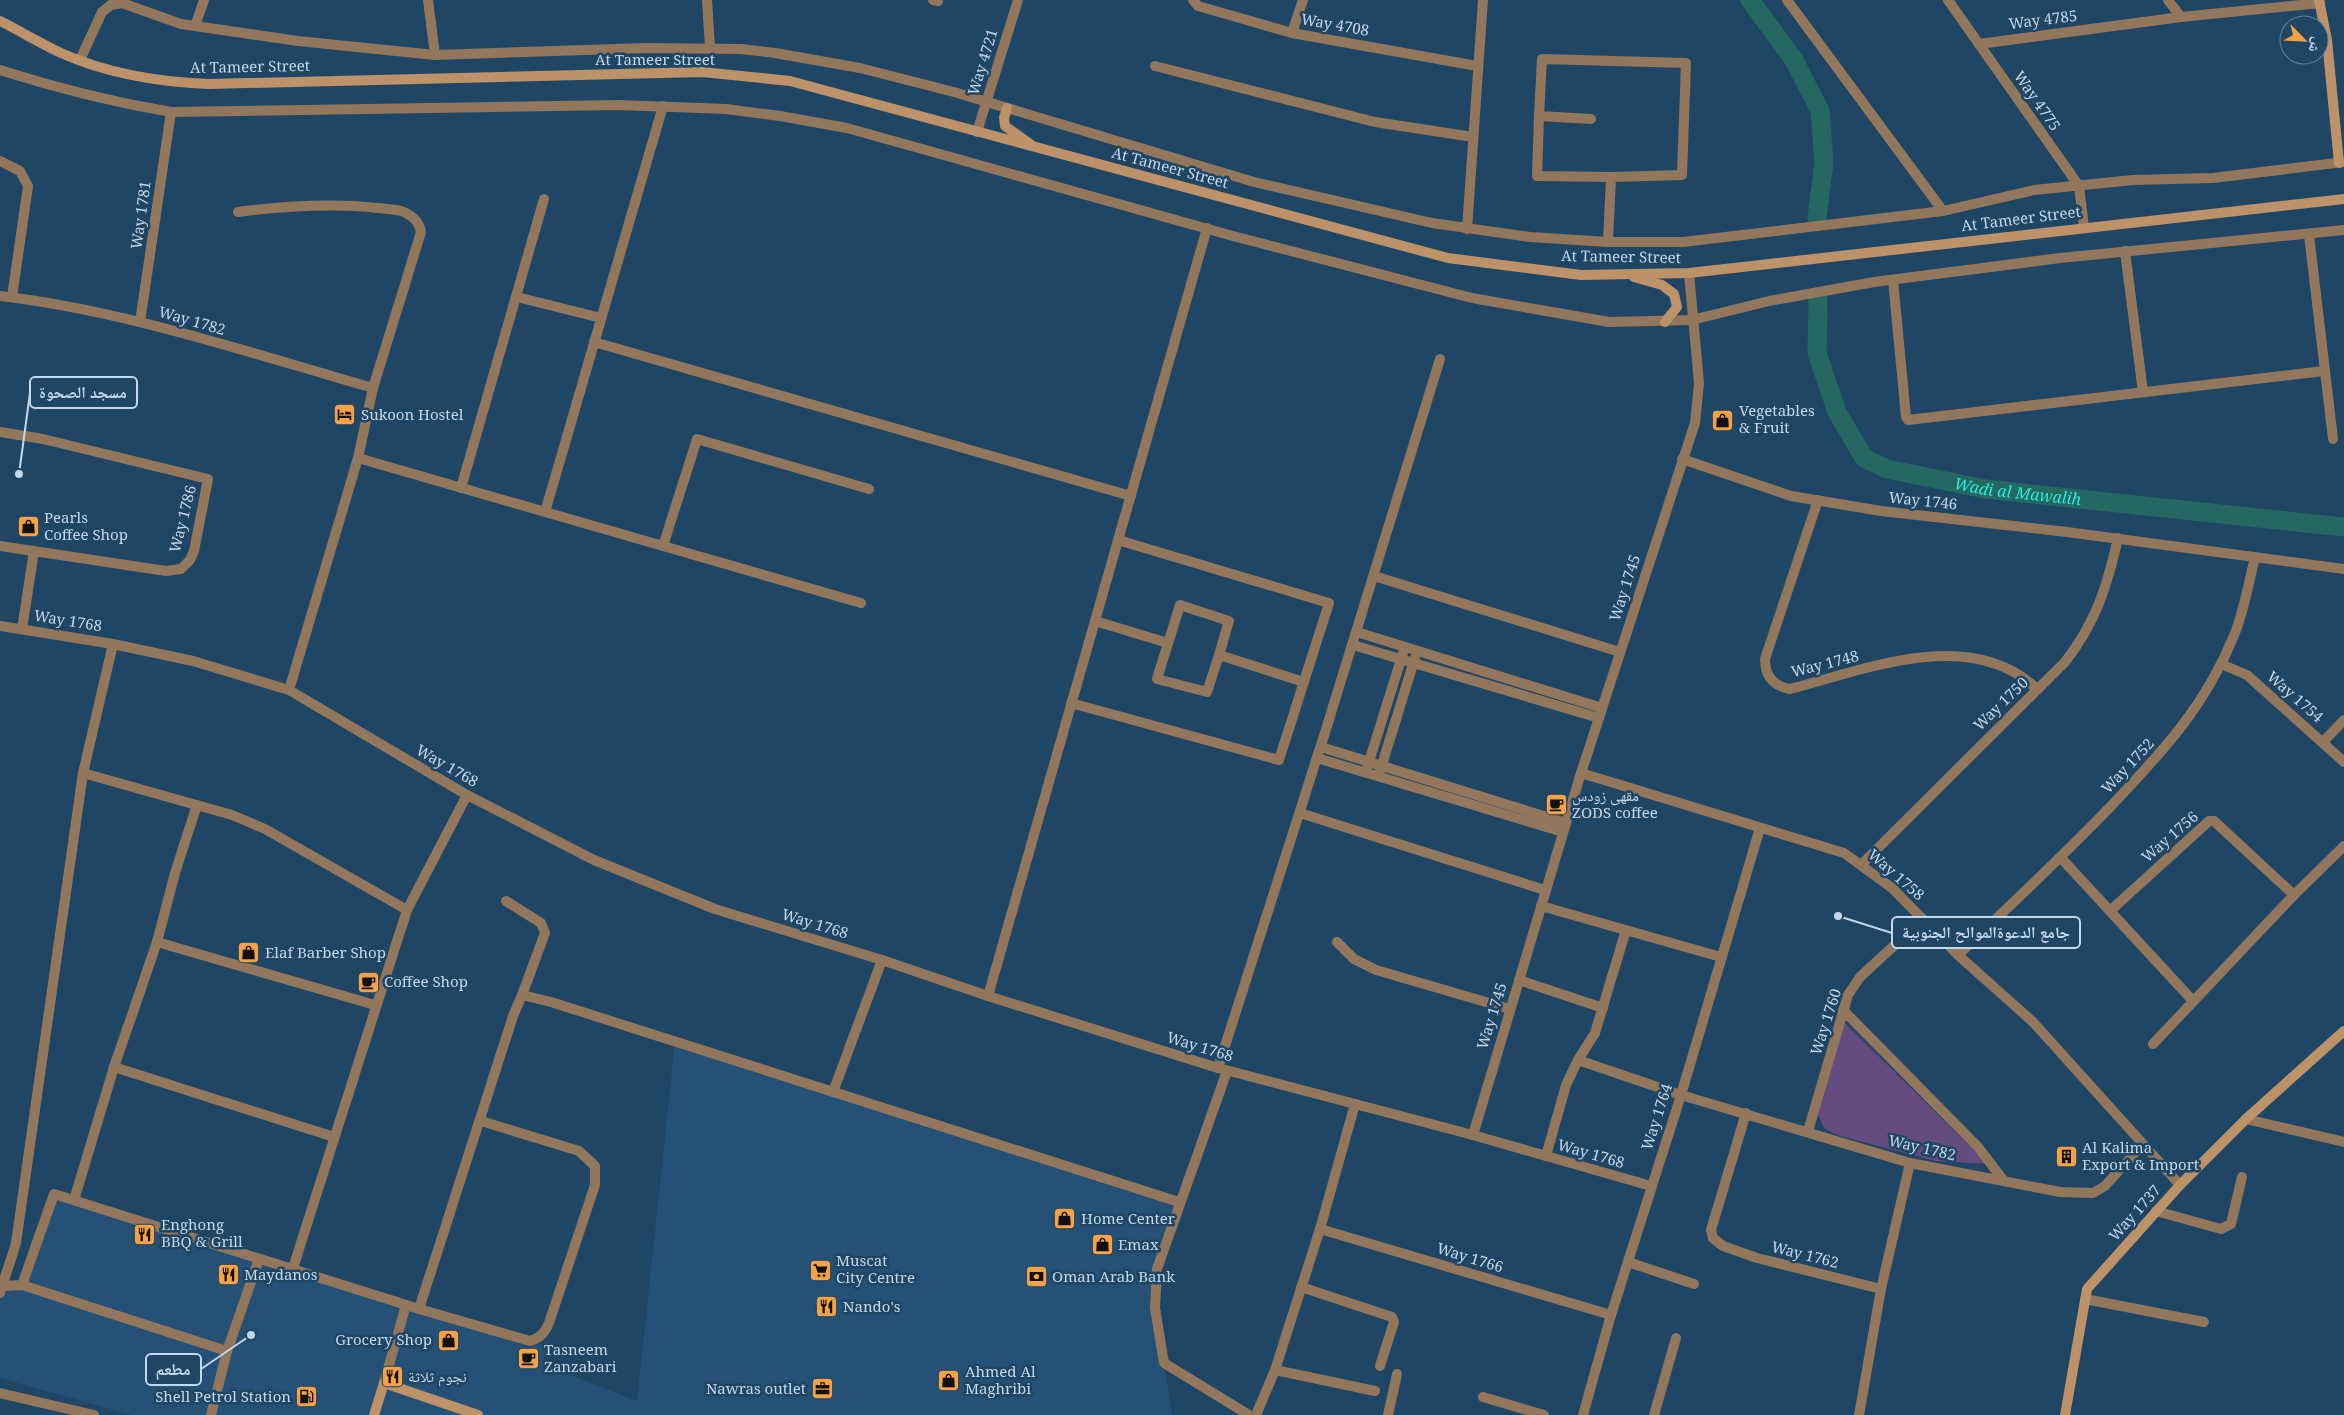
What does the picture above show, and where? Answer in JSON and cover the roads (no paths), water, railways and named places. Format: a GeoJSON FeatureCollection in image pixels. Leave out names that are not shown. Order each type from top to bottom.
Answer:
{"type":"FeatureCollection","features":[{"type":"Feature","properties":{"kind":"main road"},"geometry":{"type":"LineString","coordinates":[[2320,2],[2327,40],[2341,162]]}},
{"type":"Feature","properties":{"kind":"main road","name":"At Tameer Street"},"geometry":{"type":"LineString","coordinates":[[0,21],[61,53],[155,81],[210,84],[702,72],[790,81],[1448,258],[1581,275],[1689,274],[2084,227],[2344,199]]}},
{"type":"Feature","properties":{"kind":"main road"},"geometry":{"type":"LineString","coordinates":[[1007,108],[1004,118],[1005,126],[1036,148]]}},
{"type":"Feature","properties":{"kind":"main road"},"geometry":{"type":"LineString","coordinates":[[1623,274],[1662,285],[1674,294],[1677,307],[1665,322]]}},
{"type":"Feature","properties":{"kind":"main road","name":"Way 1737"},"geometry":{"type":"LineString","coordinates":[[2065,1415],[2087,1288],[2180,1185],[2246,1119],[2344,1031]]}},
{"type":"Feature","properties":{"kind":"main road"},"geometry":{"type":"LineString","coordinates":[[374,1415],[384,1383],[478,1415]]}},
{"type":"Feature","properties":{"kind":"street"},"geometry":{"type":"LineString","coordinates":[[195,26],[204,0]]}},
{"type":"Feature","properties":{"kind":"street"},"geometry":{"type":"LineString","coordinates":[[428,0],[435,55]]}},
{"type":"Feature","properties":{"kind":"street"},"geometry":{"type":"LineString","coordinates":[[707,0],[710,48]]}},
{"type":"Feature","properties":{"kind":"street","name":"Way 4721"},"geometry":{"type":"LineString","coordinates":[[977,132],[1018,0]]}},
{"type":"Feature","properties":{"kind":"street","name":"Way 4708"},"geometry":{"type":"LineString","coordinates":[[1192,0],[1198,6],[1292,33],[1477,66]]}},
{"type":"Feature","properties":{"kind":"street"},"geometry":{"type":"LineString","coordinates":[[1292,33],[1303,0]]}},
{"type":"Feature","properties":{"kind":"street"},"geometry":{"type":"LineString","coordinates":[[1467,229],[1483,0]]}},
{"type":"Feature","properties":{"kind":"street"},"geometry":{"type":"LineString","coordinates":[[1787,0],[1943,210]]}},
{"type":"Feature","properties":{"kind":"street","name":"Way 4775"},"geometry":{"type":"LineString","coordinates":[[1948,0],[2078,186],[2084,227]]}},
{"type":"Feature","properties":{"kind":"street"},"geometry":{"type":"LineString","coordinates":[[2168,0],[2181,17]]}},
{"type":"Feature","properties":{"kind":"street","name":"Way 4785"},"geometry":{"type":"LineString","coordinates":[[1978,44],[2181,17],[2320,2]]}},
{"type":"Feature","properties":{"kind":"street"},"geometry":{"type":"LineString","coordinates":[[80,60],[102,12],[111,5],[122,3],[182,24],[298,41],[435,55],[710,48],[775,53],[860,68],[1007,108],[1254,182],[1467,229],[1530,237],[1608,242],[1683,242],[1943,210],[2034,190],[2133,180],[2213,178],[2341,162]]}},
{"type":"Feature","properties":{"kind":"street"},"geometry":{"type":"LineString","coordinates":[[1542,59],[1686,63],[1682,175],[1611,177],[1537,176],[1542,59]]}},
{"type":"Feature","properties":{"kind":"street"},"geometry":{"type":"LineString","coordinates":[[1155,66],[1375,122],[1473,138]]}},
{"type":"Feature","properties":{"kind":"street"},"geometry":{"type":"LineString","coordinates":[[0,70],[67,90],[120,103],[171,112],[619,105],[726,109],[847,128],[1207,228],[1472,298],[1609,322],[1692,320],[1769,301],[1893,280],[2125,251],[2309,235],[2344,230]]}},
{"type":"Feature","properties":{"kind":"street"},"geometry":{"type":"LineString","coordinates":[[545,512],[663,106]]}},
{"type":"Feature","properties":{"kind":"street","name":"Way 1781"},"geometry":{"type":"LineString","coordinates":[[140,322],[171,112]]}},
{"type":"Feature","properties":{"kind":"street"},"geometry":{"type":"LineString","coordinates":[[1539,116],[1591,119]]}},
{"type":"Feature","properties":{"kind":"street"},"geometry":{"type":"LineString","coordinates":[[0,161],[20,171],[28,186],[12,297]]}},
{"type":"Feature","properties":{"kind":"street"},"geometry":{"type":"LineString","coordinates":[[1608,242],[1611,177]]}},
{"type":"Feature","properties":{"kind":"street"},"geometry":{"type":"LineString","coordinates":[[461,488],[544,199]]}},
{"type":"Feature","properties":{"kind":"street"},"geometry":{"type":"LineString","coordinates":[[238,212],[272,208],[354,206],[402,211],[413,217],[419,224],[421,232],[373,388],[358,458],[289,690]]}},
{"type":"Feature","properties":{"kind":"street"},"geometry":{"type":"LineString","coordinates":[[988,996],[1207,228]]}},
{"type":"Feature","properties":{"kind":"street"},"geometry":{"type":"LineString","coordinates":[[2309,235],[2333,439]]}},
{"type":"Feature","properties":{"kind":"street"},"geometry":{"type":"LineString","coordinates":[[2125,251],[2143,392]]}},
{"type":"Feature","properties":{"kind":"street","name":"Way 1745"},"geometry":{"type":"LineString","coordinates":[[1473,1135],[1581,773],[1695,423],[1698,368],[1689,274]]}},
{"type":"Feature","properties":{"kind":"street"},"geometry":{"type":"LineString","coordinates":[[1893,280],[1906,417],[1908,420],[2324,371]]}},
{"type":"Feature","properties":{"kind":"street","name":"Way 1782"},"geometry":{"type":"LineString","coordinates":[[0,296],[58,304],[140,322],[373,388]]}},
{"type":"Feature","properties":{"kind":"street"},"geometry":{"type":"LineString","coordinates":[[517,297],[601,318]]}},
{"type":"Feature","properties":{"kind":"street"},"geometry":{"type":"LineString","coordinates":[[594,342],[1131,496]]}},
{"type":"Feature","properties":{"kind":"street"},"geometry":{"type":"LineString","coordinates":[[1249,1415],[1164,1363],[1155,1308],[1157,1268],[1222,1070],[1440,359]]}},
{"type":"Feature","properties":{"kind":"street","name":"Way 1786"},"geometry":{"type":"LineString","coordinates":[[0,432],[43,439],[208,479],[194,551],[190,560],[181,570],[166,571],[0,546]]}},
{"type":"Feature","properties":{"kind":"street"},"geometry":{"type":"LineString","coordinates":[[664,546],[698,438],[869,489]]}},
{"type":"Feature","properties":{"kind":"street"},"geometry":{"type":"LineString","coordinates":[[358,458],[861,603]]}},
{"type":"Feature","properties":{"kind":"street","name":"Way 1746"},"geometry":{"type":"LineString","coordinates":[[1682,459],[1791,496],[1881,511],[2118,538],[2344,569]]}},
{"type":"Feature","properties":{"kind":"street","name":"Way 1748"},"geometry":{"type":"LineString","coordinates":[[1818,500],[1765,659],[1765,668],[1773,682],[1790,689],[1886,664],[1951,655],[1997,662],[2015,670],[2037,689]]}},
{"type":"Feature","properties":{"kind":"street","name":"Way 1750"},"geometry":{"type":"LineString","coordinates":[[1862,864],[2066,662],[2091,624],[2108,583],[2118,538]]}},
{"type":"Feature","properties":{"kind":"street"},"geometry":{"type":"LineString","coordinates":[[1071,703],[1279,760],[1329,603],[1118,540]]}},
{"type":"Feature","properties":{"kind":"street"},"geometry":{"type":"LineString","coordinates":[[22,629],[34,551]]}},
{"type":"Feature","properties":{"kind":"street","name":"Way 1752"},"geometry":{"type":"LineString","coordinates":[[1958,955],[2061,858],[2170,744],[2198,704],[2221,664],[2236,632],[2255,557]]}},
{"type":"Feature","properties":{"kind":"street"},"geometry":{"type":"LineString","coordinates":[[1374,576],[1620,652]]}},
{"type":"Feature","properties":{"kind":"street"},"geometry":{"type":"LineString","coordinates":[[1180,605],[1229,621],[1219,655],[1207,692],[1157,679],[1180,605]]}},
{"type":"Feature","properties":{"kind":"street"},"geometry":{"type":"LineString","coordinates":[[1095,621],[1168,643]]}},
{"type":"Feature","properties":{"kind":"street","name":"Way 1768"},"geometry":{"type":"LineString","coordinates":[[0,626],[113,644],[193,661],[289,690],[467,795],[594,860],[715,909],[882,960],[988,996],[1222,1070],[1473,1135],[1650,1186]]}},
{"type":"Feature","properties":{"kind":"street"},"geometry":{"type":"LineString","coordinates":[[1357,632],[1600,713]]}},
{"type":"Feature","properties":{"kind":"street"},"geometry":{"type":"LineString","coordinates":[[113,644],[84,772],[16,1243],[2,1290],[22,1286],[227,1351]]}},
{"type":"Feature","properties":{"kind":"street"},"geometry":{"type":"LineString","coordinates":[[1353,645],[1600,713]]}},
{"type":"Feature","properties":{"kind":"street"},"geometry":{"type":"LineString","coordinates":[[1367,768],[1405,647]]}},
{"type":"Feature","properties":{"kind":"street"},"geometry":{"type":"LineString","coordinates":[[1378,777],[1417,651]]}},
{"type":"Feature","properties":{"kind":"street"},"geometry":{"type":"LineString","coordinates":[[1219,655],[1304,682]]}},
{"type":"Feature","properties":{"kind":"street","name":"Way 1754"},"geometry":{"type":"LineString","coordinates":[[2221,664],[2247,675],[2344,762]]}},
{"type":"Feature","properties":{"kind":"street"},"geometry":{"type":"LineString","coordinates":[[2323,742],[2344,720]]}},
{"type":"Feature","properties":{"kind":"street"},"geometry":{"type":"LineString","coordinates":[[1321,748],[1367,768],[1378,777],[1564,828]]}},
{"type":"Feature","properties":{"kind":"street"},"geometry":{"type":"LineString","coordinates":[[1317,758],[1367,768],[1382,766],[1564,828]]}},
{"type":"Feature","properties":{"kind":"street"},"geometry":{"type":"LineString","coordinates":[[84,772],[232,815],[265,829],[407,910]]}},
{"type":"Feature","properties":{"kind":"street","name":"Way 1758"},"geometry":{"type":"LineString","coordinates":[[1581,773],[1844,853],[1862,864],[1892,888],[1958,955],[2033,1022],[2180,1185]]}},
{"type":"Feature","properties":{"kind":"street"},"geometry":{"type":"LineString","coordinates":[[293,1268],[375,1005],[407,910],[467,795]]}},
{"type":"Feature","properties":{"kind":"street"},"geometry":{"type":"LineString","coordinates":[[74,1200],[114,1067],[157,942],[175,873],[197,805]]}},
{"type":"Feature","properties":{"kind":"street"},"geometry":{"type":"LineString","coordinates":[[1300,813],[1545,890]]}},
{"type":"Feature","properties":{"kind":"street","name":"Way 1756"},"geometry":{"type":"LineString","coordinates":[[2110,911],[2209,822],[2214,821],[2294,895]]}},
{"type":"Feature","properties":{"kind":"street","name":"Way 1764"},"geometry":{"type":"LineString","coordinates":[[1583,1415],[1650,1186],[1681,1095],[1760,828]]}},
{"type":"Feature","properties":{"kind":"street"},"geometry":{"type":"LineString","coordinates":[[2153,1044],[2294,895],[2344,846]]}},
{"type":"Feature","properties":{"kind":"street"},"geometry":{"type":"LineString","coordinates":[[2061,858],[2193,1001]]}},
{"type":"Feature","properties":{"kind":"street"},"geometry":{"type":"LineString","coordinates":[[419,1309],[481,1121],[513,1016],[545,933],[541,923],[506,901]]}},
{"type":"Feature","properties":{"kind":"street"},"geometry":{"type":"LineString","coordinates":[[1541,906],[1721,957]]}},
{"type":"Feature","properties":{"kind":"street","name":"Way 1760"},"geometry":{"type":"LineString","coordinates":[[1808,1131],[1848,995],[1860,977],[1924,919]]}},
{"type":"Feature","properties":{"kind":"street"},"geometry":{"type":"LineString","coordinates":[[1546,1156],[1566,1085],[1578,1060],[1595,1033],[1626,930]]}},
{"type":"Feature","properties":{"kind":"street"},"geometry":{"type":"LineString","coordinates":[[157,942],[375,1005]]}},
{"type":"Feature","properties":{"kind":"street"},"geometry":{"type":"LineString","coordinates":[[1337,942],[1354,958],[1376,970],[1510,1009]]}},
{"type":"Feature","properties":{"kind":"street"},"geometry":{"type":"LineString","coordinates":[[833,1092],[882,960]]}},
{"type":"Feature","properties":{"kind":"street"},"geometry":{"type":"LineString","coordinates":[[1519,980],[1602,1008]]}},
{"type":"Feature","properties":{"kind":"street"},"geometry":{"type":"LineString","coordinates":[[522,995],[1179,1202]]}},
{"type":"Feature","properties":{"kind":"street"},"geometry":{"type":"LineString","coordinates":[[1843,1010],[1978,1147],[2004,1181]]}},
{"type":"Feature","properties":{"kind":"street","name":"Way 1782"},"geometry":{"type":"LineString","coordinates":[[1578,1060],[1681,1095],[1808,1131],[1910,1163],[2060,1192],[2093,1193],[2105,1186],[2142,1145]]}},
{"type":"Feature","properties":{"kind":"street"},"geometry":{"type":"LineString","coordinates":[[114,1067],[334,1137]]}},
{"type":"Feature","properties":{"kind":"street"},"geometry":{"type":"LineString","coordinates":[[1256,1415],[1275,1370],[1320,1229],[1355,1104]]}},
{"type":"Feature","properties":{"kind":"street","name":"Way 1762"},"geometry":{"type":"LineString","coordinates":[[1746,1113],[1711,1230],[1713,1238],[1722,1246],[1757,1258],[1880,1289]]}},
{"type":"Feature","properties":{"kind":"street"},"geometry":{"type":"LineString","coordinates":[[2246,1119],[2344,1142]]}},
{"type":"Feature","properties":{"kind":"street"},"geometry":{"type":"LineString","coordinates":[[22,1286],[54,1194],[406,1305],[530,1341],[543,1335],[549,1323],[595,1185],[594,1166],[585,1154],[579,1151],[481,1121]]}},
{"type":"Feature","properties":{"kind":"street"},"geometry":{"type":"LineString","coordinates":[[1859,1415],[1880,1289],[1910,1163]]}},
{"type":"Feature","properties":{"kind":"street"},"geometry":{"type":"LineString","coordinates":[[2156,1211],[2221,1229],[2226,1228],[2231,1224],[2242,1177]]}},
{"type":"Feature","properties":{"kind":"street","name":"Way 1766"},"geometry":{"type":"LineString","coordinates":[[1320,1229],[1611,1316]]}},
{"type":"Feature","properties":{"kind":"street"},"geometry":{"type":"LineString","coordinates":[[211,1415],[227,1351],[259,1259]]}},
{"type":"Feature","properties":{"kind":"street"},"geometry":{"type":"LineString","coordinates":[[1628,1262],[1694,1284]]}},
{"type":"Feature","properties":{"kind":"street"},"geometry":{"type":"LineString","coordinates":[[1301,1287],[1392,1317],[1394,1322],[1380,1366]]}},
{"type":"Feature","properties":{"kind":"street"},"geometry":{"type":"LineString","coordinates":[[2085,1299],[2204,1322]]}},
{"type":"Feature","properties":{"kind":"street"},"geometry":{"type":"LineString","coordinates":[[384,1383],[406,1305]]}},
{"type":"Feature","properties":{"kind":"street"},"geometry":{"type":"LineString","coordinates":[[1654,1415],[1676,1338]]}},
{"type":"Feature","properties":{"kind":"street"},"geometry":{"type":"LineString","coordinates":[[1275,1370],[1375,1391]]}},
{"type":"Feature","properties":{"kind":"street"},"geometry":{"type":"LineString","coordinates":[[1388,1415],[1397,1374]]}},
{"type":"Feature","properties":{"kind":"street"},"geometry":{"type":"LineString","coordinates":[[0,1393],[94,1415]]}},
{"type":"Feature","properties":{"kind":"street"},"geometry":{"type":"LineString","coordinates":[[1482,1397],[1544,1415]]}},
{"type":"Feature","properties":{"kind":"waterway","name":"Wadi al Mawalih"},"geometry":{"type":"LineString","coordinates":[[1750,0],[1794,60],[1820,111],[1824,163],[1817,218]]}},
{"type":"Feature","properties":{"kind":"waterway","name":"Wadi al Mawalih"},"geometry":{"type":"LineString","coordinates":[[1818,298],[1817,353],[1837,412],[1864,458],[1887,469],[1985,489],[2344,527]]}},
{"type":"Feature","properties":{"kind":"place","name":"Sukoon Hostel"},"geometry":{"type":"Point","coordinates":[345,415]}},
{"type":"Feature","properties":{"kind":"place","name":"Vegetables & Fruit"},"geometry":{"type":"Point","coordinates":[1723,420]}},
{"type":"Feature","properties":{"kind":"place","name":"مسجد الصحوة"},"geometry":{"type":"Point","coordinates":[19,474]}},
{"type":"Feature","properties":{"kind":"place","name":"Pearls Coffee Shop"},"geometry":{"type":"Point","coordinates":[28,527]}},
{"type":"Feature","properties":{"kind":"place","name":"مقهى زودس ZODS coffee"},"geometry":{"type":"Point","coordinates":[1556,805]}},
{"type":"Feature","properties":{"kind":"place","name":"جامع الدعوةالموالح الجنوبية"},"geometry":{"type":"Point","coordinates":[1838,916]}},
{"type":"Feature","properties":{"kind":"place","name":"Elaf Barber Shop"},"geometry":{"type":"Point","coordinates":[249,953]}},
{"type":"Feature","properties":{"kind":"place","name":"Coffee Shop"},"geometry":{"type":"Point","coordinates":[368,982]}},
{"type":"Feature","properties":{"kind":"place","name":"Al Kalima Export & Import"},"geometry":{"type":"Point","coordinates":[2066,1157]}},
{"type":"Feature","properties":{"kind":"place","name":"Home Center"},"geometry":{"type":"Point","coordinates":[1065,1219]}},
{"type":"Feature","properties":{"kind":"place","name":"Enghong BBQ & Grill"},"geometry":{"type":"Point","coordinates":[145,1234]}},
{"type":"Feature","properties":{"kind":"place","name":"Emax"},"geometry":{"type":"Point","coordinates":[1102,1245]}},
{"type":"Feature","properties":{"kind":"place","name":"Muscat City Centre"},"geometry":{"type":"Point","coordinates":[820,1270]}},
{"type":"Feature","properties":{"kind":"place","name":"Maydanos"},"geometry":{"type":"Point","coordinates":[228,1275]}},
{"type":"Feature","properties":{"kind":"place","name":"Oman Arab Bank"},"geometry":{"type":"Point","coordinates":[1036,1277]}},
{"type":"Feature","properties":{"kind":"place","name":"Nando's"},"geometry":{"type":"Point","coordinates":[827,1307]}},
{"type":"Feature","properties":{"kind":"place","name":"مطعم"},"geometry":{"type":"Point","coordinates":[251,1335]}},
{"type":"Feature","properties":{"kind":"place","name":"Grocery Shop"},"geometry":{"type":"Point","coordinates":[448,1340]}},
{"type":"Feature","properties":{"kind":"place","name":"Tasneem Zanzabari"},"geometry":{"type":"Point","coordinates":[528,1359]}},
{"type":"Feature","properties":{"kind":"place","name":"نجوم ثلاثة"},"geometry":{"type":"Point","coordinates":[392,1377]}},
{"type":"Feature","properties":{"kind":"place","name":"Ahmed Al Maghribi"},"geometry":{"type":"Point","coordinates":[949,1381]}},
{"type":"Feature","properties":{"kind":"place","name":"Nawras outlet"},"geometry":{"type":"Point","coordinates":[822,1389]}},
{"type":"Feature","properties":{"kind":"place","name":"Shell Petrol Station"},"geometry":{"type":"Point","coordinates":[307,1397]}}]}
